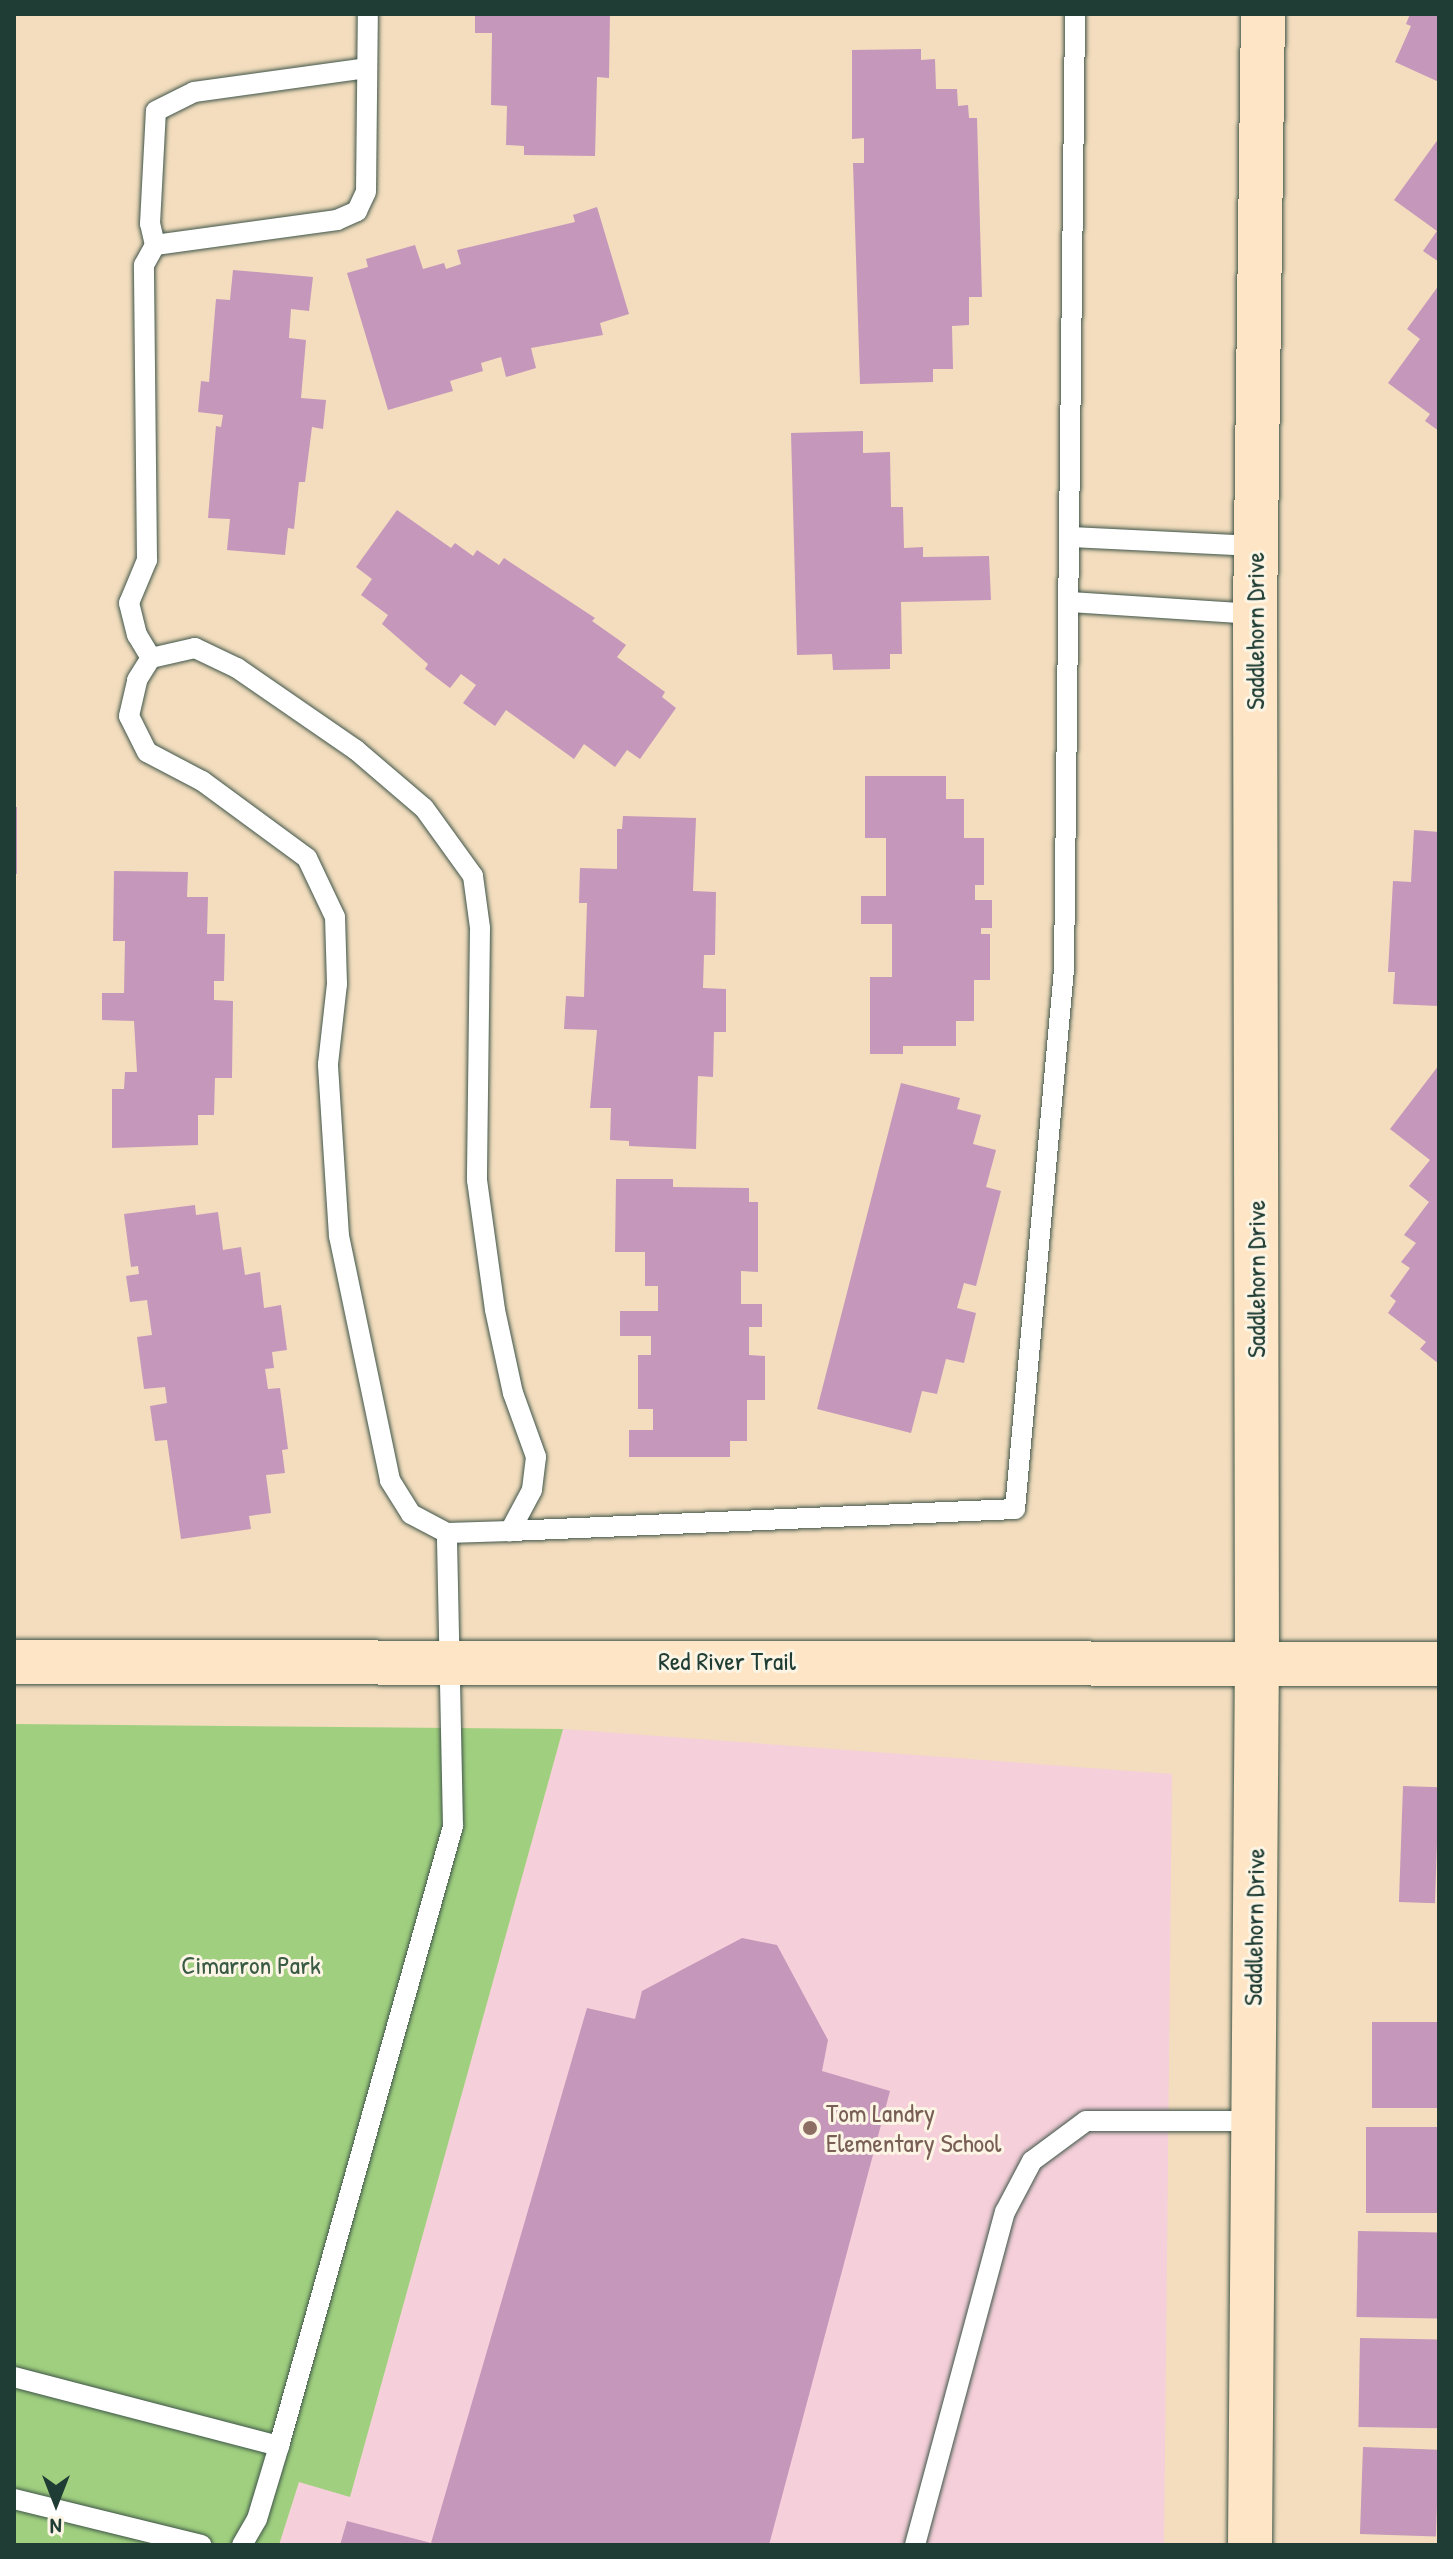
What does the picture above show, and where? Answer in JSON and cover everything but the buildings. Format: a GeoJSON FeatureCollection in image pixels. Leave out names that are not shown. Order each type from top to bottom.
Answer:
{"type":"FeatureCollection","features":[{"type":"Feature","properties":{"kind":"street","name":"Saddlehorn Drive"},"geometry":{"type":"LineString","coordinates":[[1250,2545],[1257,1661],[1255,546],[1263,14]]}},
{"type":"Feature","properties":{"kind":"street","name":"Red River Trail"},"geometry":{"type":"LineString","coordinates":[[14,1662],[1257,1661],[1439,1664]]}},
{"type":"Feature","properties":{"kind":"lane"},"geometry":{"type":"LineString","coordinates":[[155,245],[337,220],[357,211],[366,192],[368,14]]}},
{"type":"Feature","properties":{"kind":"lane"},"geometry":{"type":"LineString","coordinates":[[510,1531],[532,1490],[536,1457],[513,1393],[498,1324],[477,1180],[480,928],[473,876],[424,808],[356,750],[237,668],[195,648],[151,658],[137,680],[129,716],[147,752],[202,781],[307,858],[335,917],[337,984],[328,1064],[339,1236],[390,1480],[411,1514],[447,1533],[510,1531],[1015,1509],[1064,970],[1075,14]]}},
{"type":"Feature","properties":{"kind":"lane"},"geometry":{"type":"LineString","coordinates":[[151,658],[137,635],[129,603],[147,560],[144,265],[155,245],[150,224],[156,111],[194,92],[366,68]]}},
{"type":"Feature","properties":{"kind":"lane"},"geometry":{"type":"LineString","coordinates":[[1071,537],[1255,546]]}},
{"type":"Feature","properties":{"kind":"lane"},"geometry":{"type":"LineString","coordinates":[[1070,602],[1255,614]]}},
{"type":"Feature","properties":{"kind":"lane"},"geometry":{"type":"LineString","coordinates":[[242,2545],[257,2519],[279,2446],[453,1826],[447,1533]]}},
{"type":"Feature","properties":{"kind":"lane"},"geometry":{"type":"LineString","coordinates":[[915,2545],[1005,2212],[1032,2161],[1086,2121],[1251,2121]]}},
{"type":"Feature","properties":{"kind":"lane"},"geometry":{"type":"LineString","coordinates":[[14,2377],[279,2446]]}},
{"type":"Feature","properties":{"kind":"lane"},"geometry":{"type":"LineString","coordinates":[[14,2499],[201,2545]]}},
{"type":"Feature","properties":{"kind":"shaded area","name":"Tom Landry Elementary School"},"geometry":{"type":"Polygon","coordinates":[[[563,1729],[1172,1774],[1164,2545],[279,2545],[299,2482],[350,2496],[563,1729]]]}},
{"type":"Feature","properties":{"kind":"green space","name":"Cimarron Park"},"geometry":{"type":"Polygon","coordinates":[[[14,1724],[563,1729],[350,2497],[299,2482],[279,2545],[14,2545],[14,1724]]]}},
{"type":"Feature","properties":{"kind":"place","name":"Tom Landry Elementary School"},"geometry":{"type":"Point","coordinates":[810,2128]}}]}
